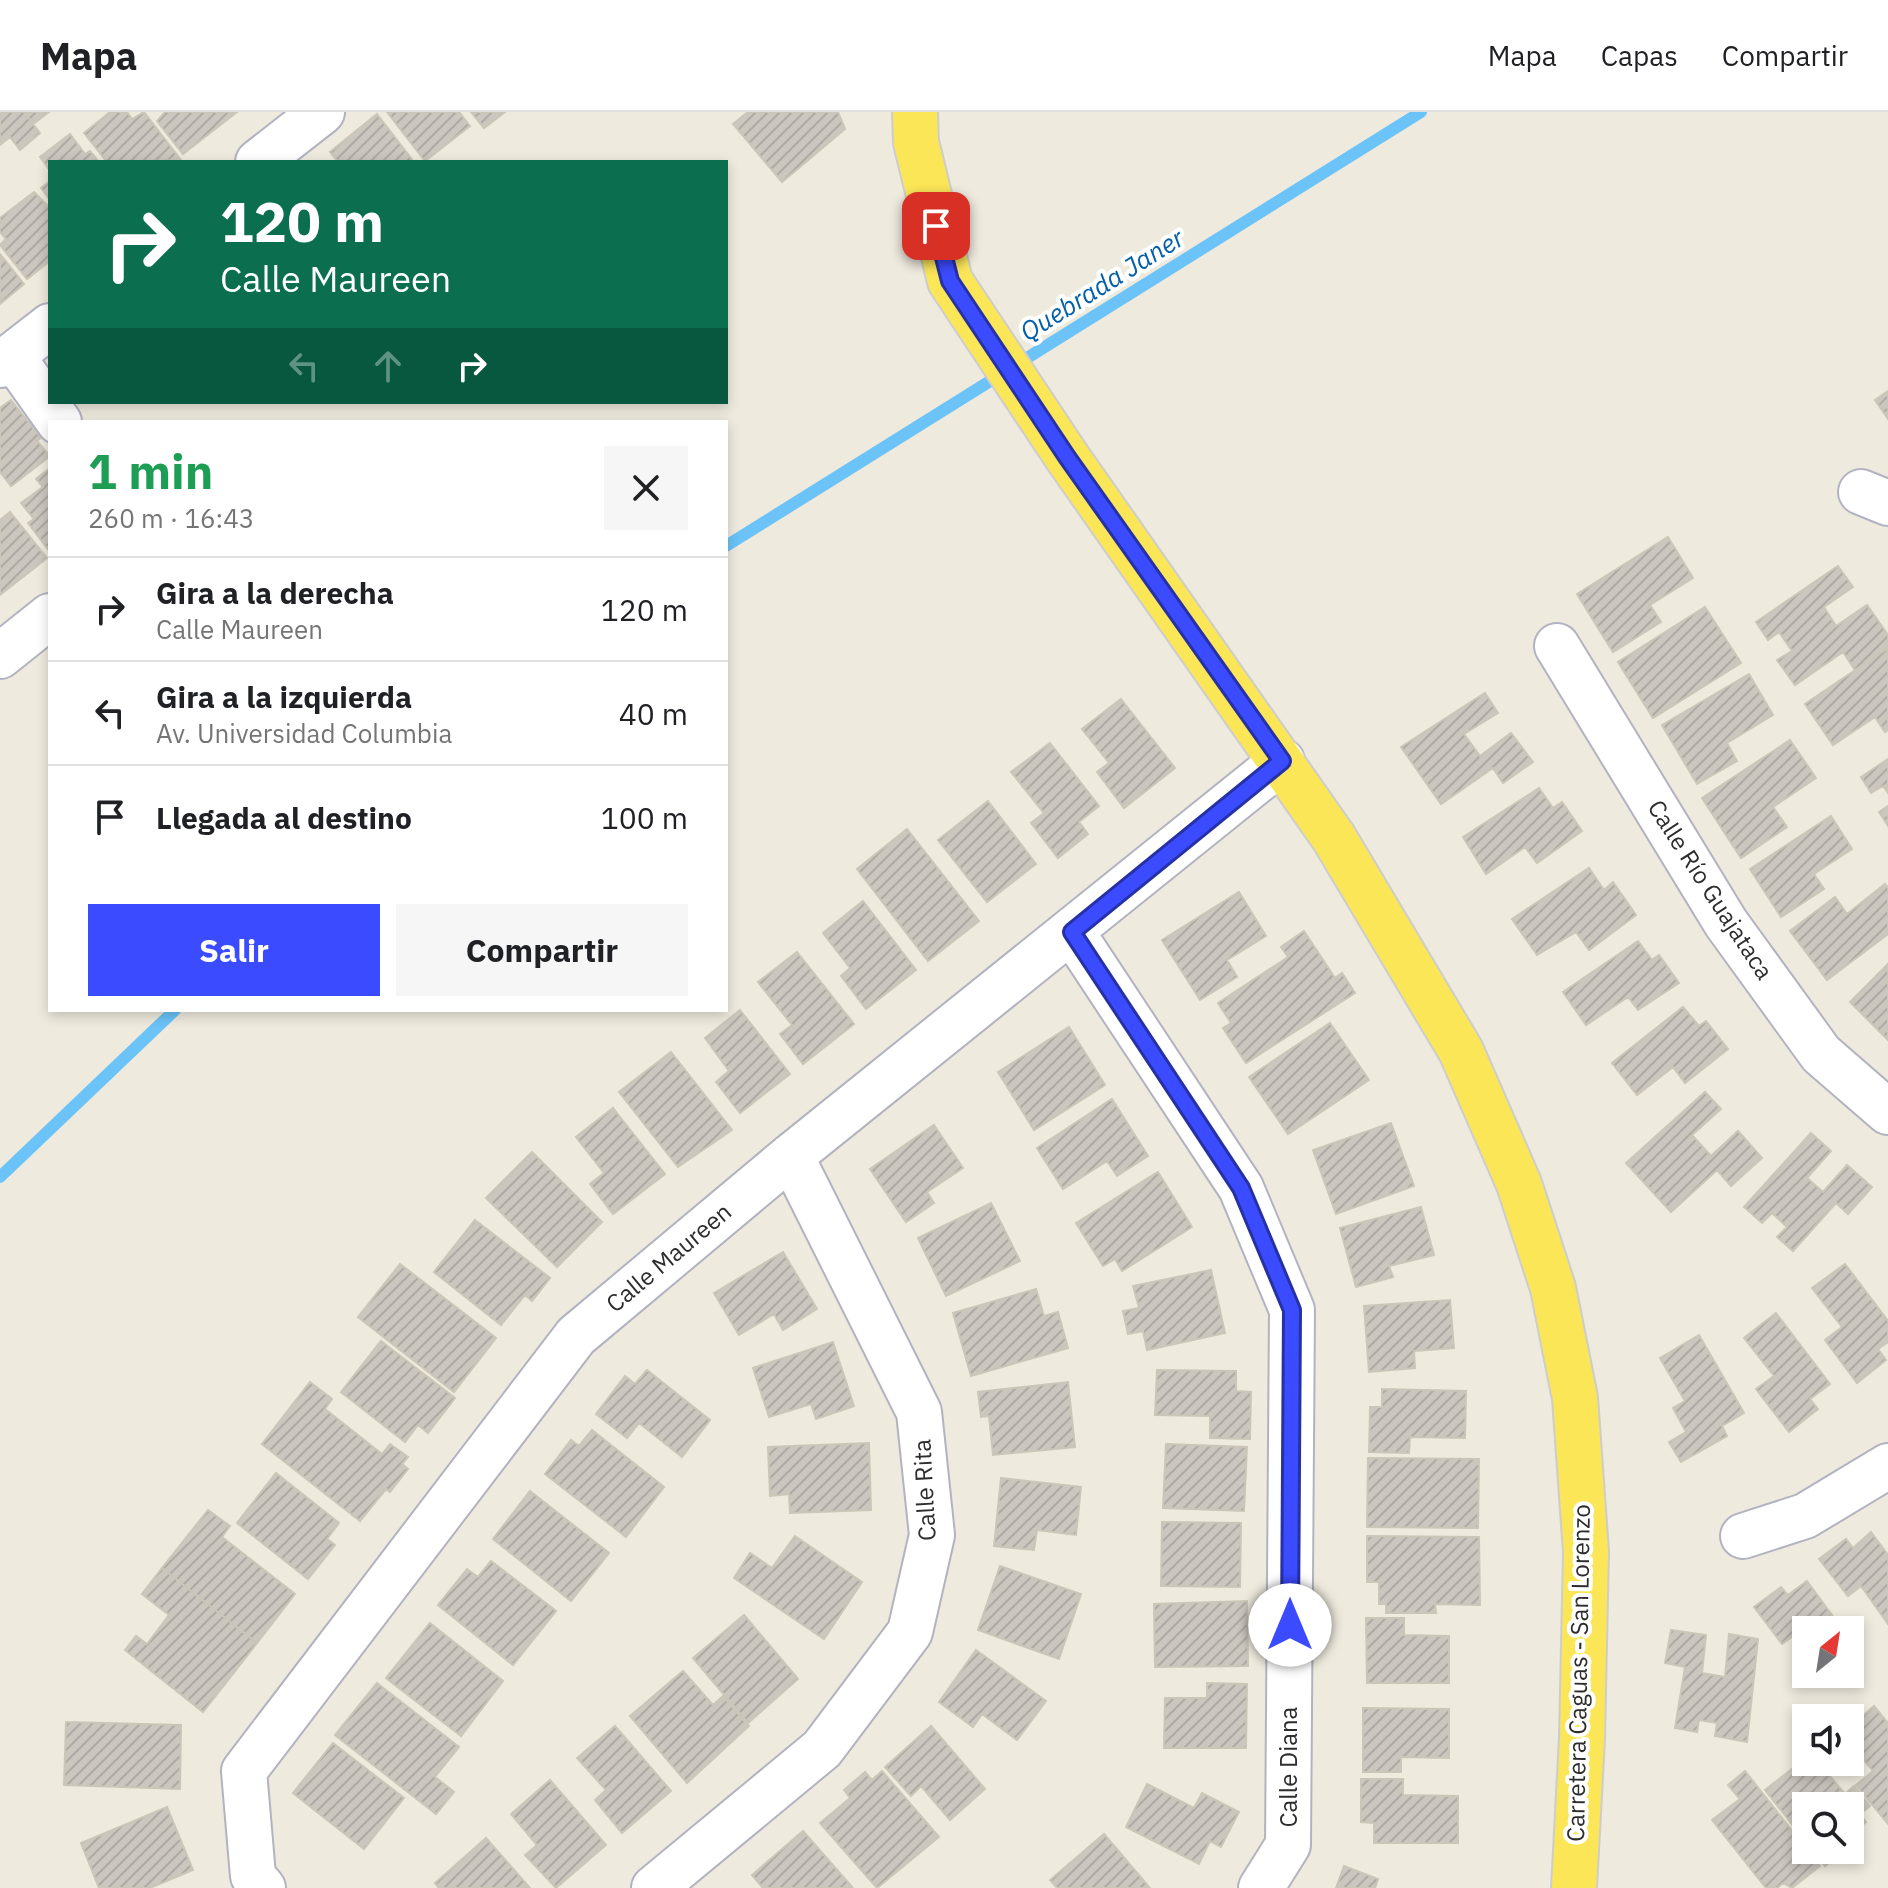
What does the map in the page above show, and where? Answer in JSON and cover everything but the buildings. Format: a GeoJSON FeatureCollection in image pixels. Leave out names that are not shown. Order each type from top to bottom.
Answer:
{"type":"FeatureCollection","features":[{"type":"Feature","properties":{"kind":"main road","name":"Carretera Caguas - San Lorenzo"},"geometry":{"type":"LineString","coordinates":[[915,112],[916,142],[950,281],[1067,457],[1282,761],[1358,876],[1461,1051],[1519,1184],[1553,1288],[1575,1398],[1586,1552],[1582,1738],[1574,1888]]}},
{"type":"Feature","properties":{"kind":"street"},"geometry":{"type":"LineString","coordinates":[[261,160],[322,112]]}},
{"type":"Feature","properties":{"kind":"street"},"geometry":{"type":"LineString","coordinates":[[48,328],[6,360],[57,420]]}},
{"type":"Feature","properties":{"kind":"street"},"geometry":{"type":"LineString","coordinates":[[0,656],[48,618]]}},
{"type":"Feature","properties":{"kind":"street","name":"Calle Río Guajataca"},"geometry":{"type":"LineString","coordinates":[[1557,646],[1726,923],[1821,1054],[1888,1112]]}},
{"type":"Feature","properties":{"kind":"street","name":"Calle Maureen"},"geometry":{"type":"LineString","coordinates":[[263,1888],[253,1876],[244,1771],[576,1336],[791,1156],[1282,761]]}},
{"type":"Feature","properties":{"kind":"street","name":"Calle Diana"},"geometry":{"type":"LineString","coordinates":[[1072,932],[1241,1188],[1292,1310],[1288,1845],[1261,1888]]}},
{"type":"Feature","properties":{"kind":"street","name":"Calle Rita"},"geometry":{"type":"LineString","coordinates":[[654,1888],[822,1749],[910,1632],[932,1535],[919,1412],[791,1156]]}},
{"type":"Feature","properties":{"kind":"street"},"geometry":{"type":"LineString","coordinates":[[1743,1536],[1805,1516],[1888,1466]]}},
{"type":"Feature","properties":{"kind":"waterway","name":"Quebrada Janer"},"geometry":{"type":"LineString","coordinates":[[728,545],[1421,112]]}},
{"type":"Feature","properties":{"kind":"waterway","name":"Quebrada Janer"},"geometry":{"type":"LineString","coordinates":[[0,1177],[173,1012]]}},
{"type":"Feature","properties":{"kind":"route"},"geometry":{"type":"LineString","coordinates":[[936,226],[950,281],[1067,457],[1282,761],[1072,932],[1241,1188],[1292,1310],[1290,1625]]}}]}
